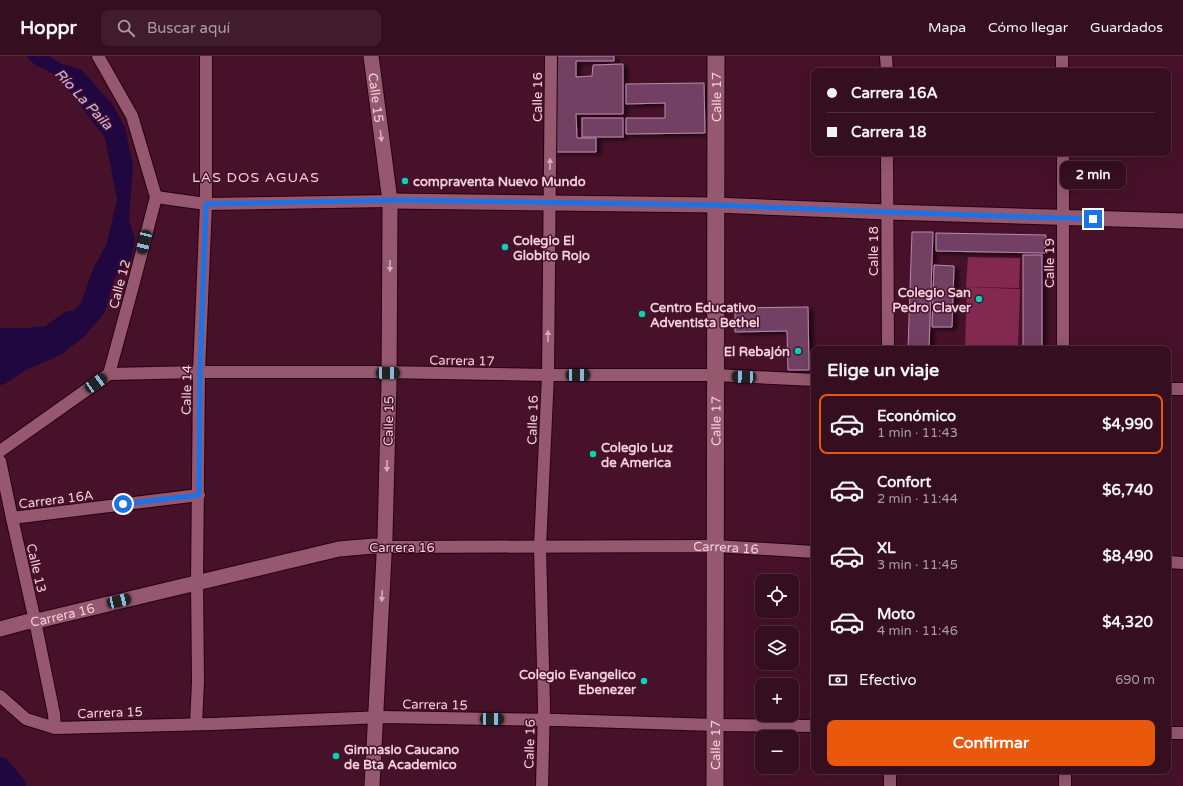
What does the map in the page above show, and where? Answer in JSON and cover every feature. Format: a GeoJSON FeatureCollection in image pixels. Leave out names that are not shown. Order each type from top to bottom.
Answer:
{"type":"FeatureCollection","features":[{"type":"Feature","properties":{"kind":"main road","name":"Calle 17"},"geometry":{"type":"LineString","coordinates":[[715,786],[716,56]]}},
{"type":"Feature","properties":{"kind":"street"},"geometry":{"type":"LineString","coordinates":[[98,56],[132,116],[156,197],[206,204],[390,201],[550,202],[716,205],[1183,221]]}},
{"type":"Feature","properties":{"kind":"street","name":"Calle 14"},"geometry":{"type":"LineString","coordinates":[[196,724],[198,682],[197,582],[200,372],[206,204],[206,56]]}},
{"type":"Feature","properties":{"kind":"street","name":"Calle 15"},"geometry":{"type":"LineString","coordinates":[[371,56],[390,201],[385,547],[372,786]]}},
{"type":"Feature","properties":{"kind":"street","name":"Calle 16"},"geometry":{"type":"LineString","coordinates":[[542,786],[544,721],[540,547],[548,375],[551,56]]}},
{"type":"Feature","properties":{"kind":"street"},"geometry":{"type":"LineString","coordinates":[[886,56],[886,68]]}},
{"type":"Feature","properties":{"kind":"street"},"geometry":{"type":"LineString","coordinates":[[1062,56],[1062,68]]}},
{"type":"Feature","properties":{"kind":"street","name":"Calle 18"},"geometry":{"type":"LineString","coordinates":[[887,156],[888,346]]}},
{"type":"Feature","properties":{"kind":"street","name":"Calle 19"},"geometry":{"type":"LineString","coordinates":[[1063,156],[1063,346]]}},
{"type":"Feature","properties":{"kind":"street","name":"Calle 12"},"geometry":{"type":"LineString","coordinates":[[109,374],[156,197]]}},
{"type":"Feature","properties":{"kind":"street","name":"Carrera 17"},"geometry":{"type":"LineString","coordinates":[[109,374],[200,372],[716,375],[811,380]]}},
{"type":"Feature","properties":{"kind":"street"},"geometry":{"type":"LineString","coordinates":[[0,451],[109,374]]}},
{"type":"Feature","properties":{"kind":"street"},"geometry":{"type":"LineString","coordinates":[[1171,389],[1183,389]]}},
{"type":"Feature","properties":{"kind":"street","name":"Calle 13"},"geometry":{"type":"LineString","coordinates":[[0,461],[35,621],[54,714],[55,728]]}},
{"type":"Feature","properties":{"kind":"street","name":"Carrera 16A"},"geometry":{"type":"LineString","coordinates":[[12,518],[199,495]]}},
{"type":"Feature","properties":{"kind":"street","name":"Carrera 16"},"geometry":{"type":"LineString","coordinates":[[0,630],[26,622],[339,549],[374,546],[715,546],[811,552]]}},
{"type":"Feature","properties":{"kind":"street"},"geometry":{"type":"LineString","coordinates":[[1171,562],[1183,563]]}},
{"type":"Feature","properties":{"kind":"street","name":"Carrera 15"},"geometry":{"type":"LineString","coordinates":[[0,696],[26,719],[55,728],[375,718],[811,726]]}},
{"type":"Feature","properties":{"kind":"street"},"geometry":{"type":"LineString","coordinates":[[1171,733],[1183,733]]}},
{"type":"Feature","properties":{"kind":"street"},"geometry":{"type":"LineString","coordinates":[[890,774],[890,786]]}},
{"type":"Feature","properties":{"kind":"street"},"geometry":{"type":"LineString","coordinates":[[1065,774],[1065,786]]}},
{"type":"Feature","properties":{"kind":"shaded area"},"geometry":{"type":"Polygon","coordinates":[[[968,257],[1020,258],[1019,288],[966,287],[968,257]]]}},
{"type":"Feature","properties":{"kind":"shaded area"},"geometry":{"type":"Polygon","coordinates":[[[967,287],[1020,289],[1018,346],[965,346],[967,287]]]}},
{"type":"Feature","properties":{"kind":"water"},"geometry":{"type":"Polygon","coordinates":[[[26,56],[49,56],[62,64],[81,69],[112,104],[125,127],[133,165],[129,221],[135,238],[131,260],[115,277],[105,312],[84,337],[62,354],[26,370],[5,384],[0,385],[0,347],[24,345],[44,338],[81,303],[93,269],[107,243],[117,199],[105,138],[59,76],[35,65],[26,56]]]}},
{"type":"Feature","properties":{"kind":"building"},"geometry":{"type":"Polygon","coordinates":[[[554,56],[614,56],[614,61],[576,61],[576,77],[592,76],[593,65],[623,64],[623,114],[576,114],[577,138],[596,138],[596,152],[555,152],[554,56]]]}},
{"type":"Feature","properties":{"kind":"building"},"geometry":{"type":"Polygon","coordinates":[[[704,83],[705,133],[626,134],[626,118],[665,118],[665,103],[626,104],[626,84],[704,83]]]}},
{"type":"Feature","properties":{"kind":"building"},"geometry":{"type":"Polygon","coordinates":[[[582,118],[623,118],[623,137],[582,137],[582,118]]]}},
{"type":"Feature","properties":{"kind":"building"},"geometry":{"type":"Polygon","coordinates":[[[912,232],[933,232],[929,346],[908,346],[912,232]]]}},
{"type":"Feature","properties":{"kind":"building"},"geometry":{"type":"Polygon","coordinates":[[[936,233],[1046,235],[1045,253],[936,251],[936,233]]]}},
{"type":"Feature","properties":{"kind":"building"},"geometry":{"type":"Polygon","coordinates":[[[1023,255],[1042,255],[1042,346],[1023,346],[1023,255]]]}},
{"type":"Feature","properties":{"kind":"building"},"geometry":{"type":"Polygon","coordinates":[[[934,265],[954,266],[952,327],[932,327],[934,265]]]}},
{"type":"Feature","properties":{"kind":"building","name":"El Rebajón"},"geometry":{"type":"Polygon","coordinates":[[[808,307],[809,370],[788,370],[787,331],[735,332],[735,308],[808,307]]]}},
{"type":"Feature","properties":{"kind":"waterway","name":"Río La Paila"},"geometry":{"type":"LineString","coordinates":[[0,339],[49,337],[70,322]]}},
{"type":"Feature","properties":{"kind":"waterway","name":"Río La Paila"},"geometry":{"type":"LineString","coordinates":[[0,768],[15,786]]}},
{"type":"Feature","properties":{"kind":"place","name":"compraventa Nuevo Mundo"},"geometry":{"type":"Point","coordinates":[405,181]}},
{"type":"Feature","properties":{"kind":"place","name":"Colegio El Globito Rojo"},"geometry":{"type":"Point","coordinates":[505,247]}},
{"type":"Feature","properties":{"kind":"place","name":"Colegio San Pedro Claver"},"geometry":{"type":"Point","coordinates":[979,299]}},
{"type":"Feature","properties":{"kind":"place","name":"Centro Educativo Adventista Bethel"},"geometry":{"type":"Point","coordinates":[642,314]}},
{"type":"Feature","properties":{"kind":"place","name":"El Rebajón"},"geometry":{"type":"Point","coordinates":[798,351]}},
{"type":"Feature","properties":{"kind":"place","name":"Colegio Luz de America"},"geometry":{"type":"Point","coordinates":[593,454]}},
{"type":"Feature","properties":{"kind":"place","name":"Colegio Evangelico Ebenezer"},"geometry":{"type":"Point","coordinates":[644,681]}},
{"type":"Feature","properties":{"kind":"place","name":"Gimnasio Caucano de Bta Academico"},"geometry":{"type":"Point","coordinates":[336,756]}},
{"type":"Feature","properties":{"kind":"district","name":"LAS DOS AGUAS"},"geometry":{"type":"Point","coordinates":[256,177]}},
{"type":"Feature","properties":{"kind":"route"},"geometry":{"type":"LineString","coordinates":[[123,504],[199,495],[200,372],[206,204],[361,202],[398,200],[565,202],[716,205],[1093,219]]}}]}
